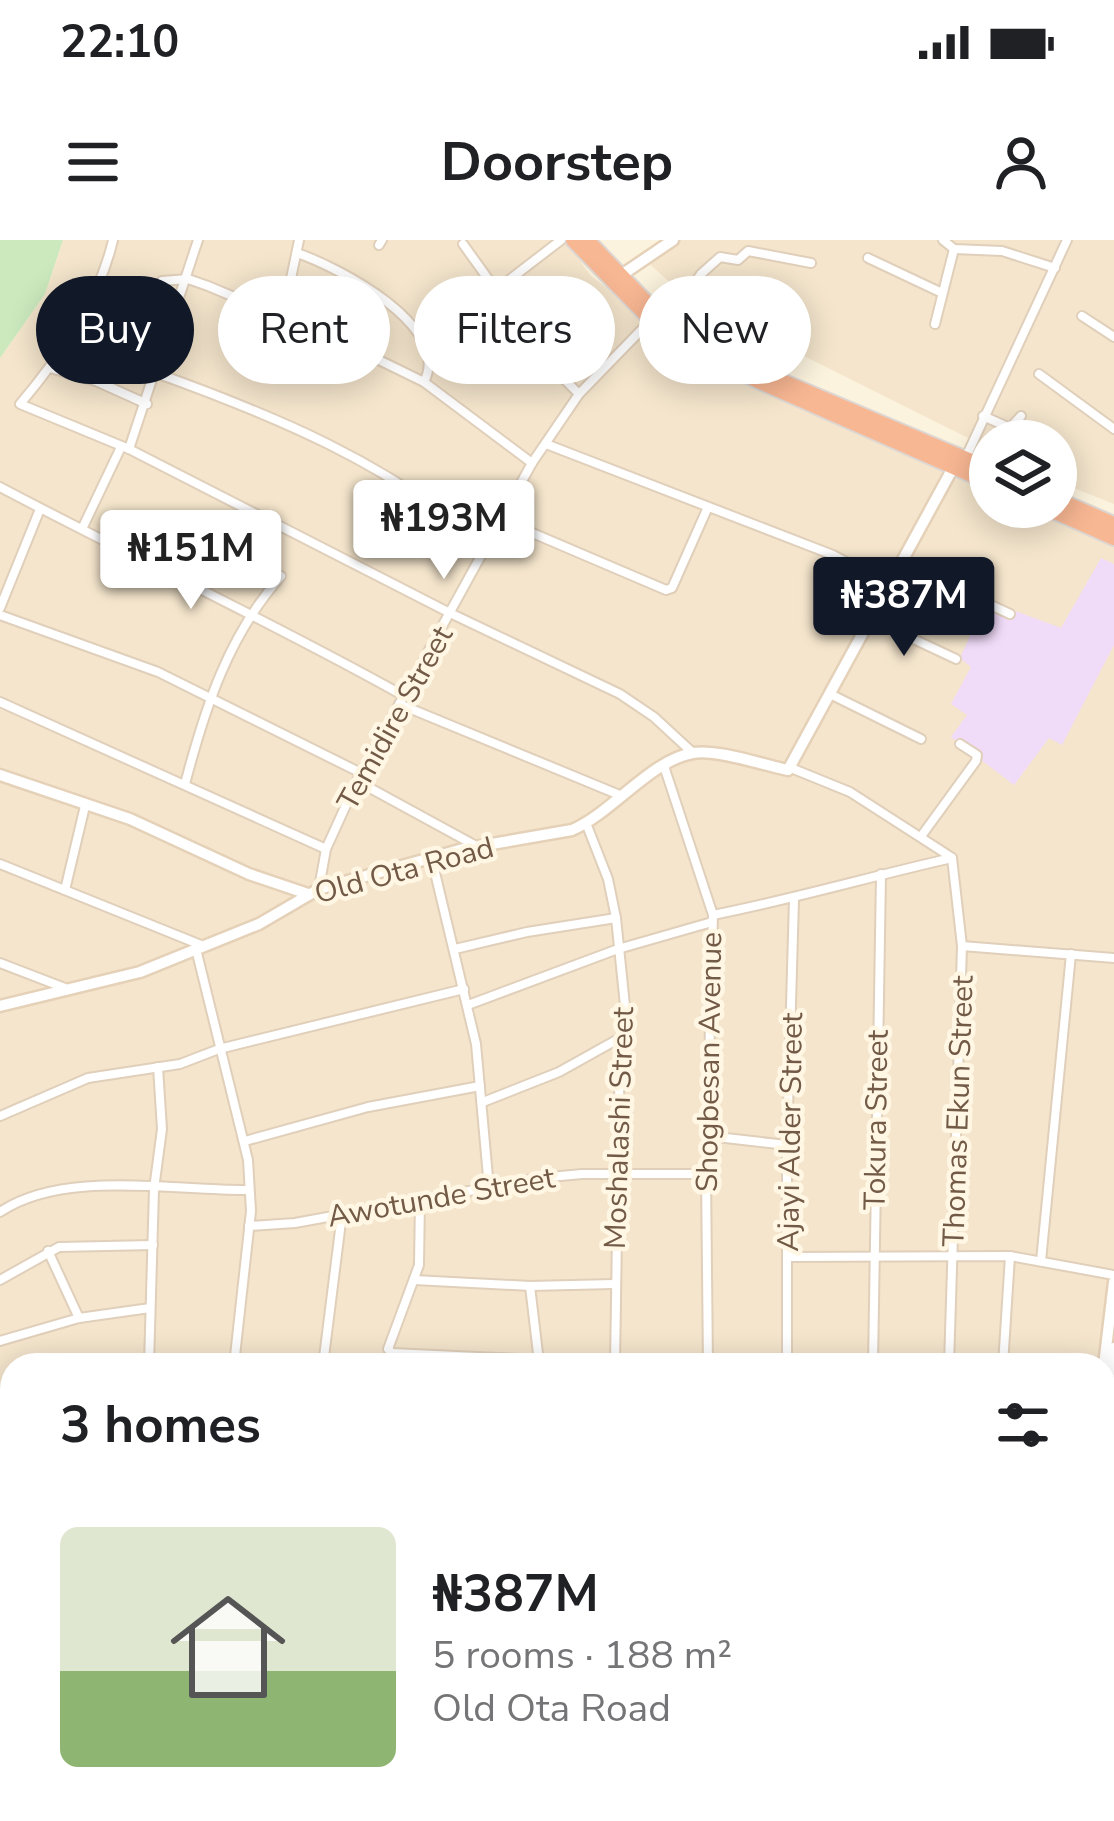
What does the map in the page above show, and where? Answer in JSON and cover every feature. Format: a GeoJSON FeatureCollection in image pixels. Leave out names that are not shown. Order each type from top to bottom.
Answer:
{"type":"FeatureCollection","features":[{"type":"Feature","properties":{"kind":"highway"},"geometry":{"type":"LineString","coordinates":[[573,240],[639,308]]}},
{"type":"Feature","properties":{"kind":"highway"},"geometry":{"type":"LineString","coordinates":[[587,240],[639,294]]}},
{"type":"Feature","properties":{"kind":"highway"},"geometry":{"type":"LineString","coordinates":[[770,384],[969,464]]}},
{"type":"Feature","properties":{"kind":"highway"},"geometry":{"type":"LineString","coordinates":[[785,384],[969,468]]}},
{"type":"Feature","properties":{"kind":"highway"},"geometry":{"type":"LineString","coordinates":[[1077,508],[1114,524]]}},
{"type":"Feature","properties":{"kind":"highway"},"geometry":{"type":"LineString","coordinates":[[1077,522],[1114,538]]}},
{"type":"Feature","properties":{"kind":"street"},"geometry":{"type":"LineString","coordinates":[[102,276],[113,240]]}},
{"type":"Feature","properties":{"kind":"street"},"geometry":{"type":"LineString","coordinates":[[189,276],[198,240]]}},
{"type":"Feature","properties":{"kind":"street"},"geometry":{"type":"LineString","coordinates":[[292,276],[299,240]]}},
{"type":"Feature","properties":{"kind":"street"},"geometry":{"type":"LineString","coordinates":[[514,276],[561,240]]}},
{"type":"Feature","properties":{"kind":"street"},"geometry":{"type":"LineString","coordinates":[[620,276],[673,240]]}},
{"type":"Feature","properties":{"kind":"street"},"geometry":{"type":"LineString","coordinates":[[943,240],[954,249],[1001,251],[1055,268]]}},
{"type":"Feature","properties":{"kind":"street"},"geometry":{"type":"LineString","coordinates":[[791,768],[960,462],[1067,240]]}},
{"type":"Feature","properties":{"kind":"street"},"geometry":{"type":"LineString","coordinates":[[463,244],[486,276]]}},
{"type":"Feature","properties":{"kind":"street"},"geometry":{"type":"LineString","coordinates":[[934,325],[954,249]]}},
{"type":"Feature","properties":{"kind":"street"},"geometry":{"type":"LineString","coordinates":[[699,276],[720,257],[738,260],[748,250],[811,263]]}},
{"type":"Feature","properties":{"kind":"street"},"geometry":{"type":"LineString","coordinates":[[297,253],[332,266],[402,316],[414,334]]}},
{"type":"Feature","properties":{"kind":"street"},"geometry":{"type":"LineString","coordinates":[[868,258],[940,292]]}},
{"type":"Feature","properties":{"kind":"street"},"geometry":{"type":"LineString","coordinates":[[1082,316],[1114,337]]}},
{"type":"Feature","properties":{"kind":"street","name":"Temidire Street"},"geometry":{"type":"LineString","coordinates":[[314,891],[326,848],[359,777],[532,463],[579,394],[639,332]]}},
{"type":"Feature","properties":{"kind":"street"},"geometry":{"type":"LineString","coordinates":[[1039,374],[1114,429]]}},
{"type":"Feature","properties":{"kind":"street"},"geometry":{"type":"LineString","coordinates":[[37,384],[20,404],[125,448],[620,694],[693,753],[791,768],[850,792],[952,858]]}},
{"type":"Feature","properties":{"kind":"street"},"geometry":{"type":"LineString","coordinates":[[103,384],[147,404]]}},
{"type":"Feature","properties":{"kind":"street"},"geometry":{"type":"LineString","coordinates":[[82,529],[153,384]]}},
{"type":"Feature","properties":{"kind":"street"},"geometry":{"type":"LineString","coordinates":[[185,384],[290,423],[442,510],[487,546]]}},
{"type":"Feature","properties":{"kind":"street"},"geometry":{"type":"LineString","coordinates":[[427,384],[532,463]]}},
{"type":"Feature","properties":{"kind":"street"},"geometry":{"type":"LineString","coordinates":[[569,384],[579,394]]}},
{"type":"Feature","properties":{"kind":"street"},"geometry":{"type":"LineString","coordinates":[[983,416],[1012,428],[1021,416]]}},
{"type":"Feature","properties":{"kind":"street"},"geometry":{"type":"LineString","coordinates":[[546,444],[833,555],[890,585]]}},
{"type":"Feature","properties":{"kind":"street"},"geometry":{"type":"LineString","coordinates":[[0,488],[323,650],[402,700],[622,796]]}},
{"type":"Feature","properties":{"kind":"street"},"geometry":{"type":"LineString","coordinates":[[502,520],[666,590],[672,589],[708,507]]}},
{"type":"Feature","properties":{"kind":"street"},"geometry":{"type":"LineString","coordinates":[[40,508],[0,611],[208,696],[479,847]]}},
{"type":"Feature","properties":{"kind":"street"},"geometry":{"type":"LineString","coordinates":[[902,564],[1010,614]]}},
{"type":"Feature","properties":{"kind":"street"},"geometry":{"type":"LineString","coordinates":[[185,784],[208,696],[251,616],[281,576]]}},
{"type":"Feature","properties":{"kind":"street"},"geometry":{"type":"LineString","coordinates":[[871,619],[956,659]]}},
{"type":"Feature","properties":{"kind":"street"},"geometry":{"type":"LineString","coordinates":[[832,695],[921,739]]}},
{"type":"Feature","properties":{"kind":"street"},"geometry":{"type":"LineString","coordinates":[[0,702],[326,848]]}},
{"type":"Feature","properties":{"kind":"street"},"geometry":{"type":"LineString","coordinates":[[922,835],[976,761],[976,755],[960,744]]}},
{"type":"Feature","properties":{"kind":"street","name":"Old Ota Road"},"geometry":{"type":"LineString","coordinates":[[0,1006],[116,981],[259,924],[314,891],[479,847],[553,835],[586,823],[664,766],[693,753]]}},
{"type":"Feature","properties":{"kind":"street","name":"Shogbesan Avenue"},"geometry":{"type":"LineString","coordinates":[[664,766],[713,918],[706,1174],[708,1353]]}},
{"type":"Feature","properties":{"kind":"street"},"geometry":{"type":"LineString","coordinates":[[0,775],[130,819],[249,874],[314,891]]}},
{"type":"Feature","properties":{"kind":"street"},"geometry":{"type":"LineString","coordinates":[[65,890],[85,806]]}},
{"type":"Feature","properties":{"kind":"street","name":"Moshalashi Street"},"geometry":{"type":"LineString","coordinates":[[586,823],[608,879],[616,918],[627,1025],[620,1038],[615,1353]]}},
{"type":"Feature","properties":{"kind":"street"},"geometry":{"type":"LineString","coordinates":[[468,1005],[713,918],[952,858]]}},
{"type":"Feature","properties":{"kind":"street","name":"Thomas Ekun Street"},"geometry":{"type":"LineString","coordinates":[[950,1353],[962,946],[952,858]]}},
{"type":"Feature","properties":{"kind":"street"},"geometry":{"type":"LineString","coordinates":[[432,860],[468,1005],[483,1102],[489,1188]]}},
{"type":"Feature","properties":{"kind":"street"},"geometry":{"type":"LineString","coordinates":[[0,864],[199,947],[219,1049],[245,1141],[250,1226],[235,1353]]}},
{"type":"Feature","properties":{"kind":"street","name":"Tokura Street"},"geometry":{"type":"LineString","coordinates":[[873,1353],[881,874]]}},
{"type":"Feature","properties":{"kind":"street","name":"Ajayi Alder Street"},"geometry":{"type":"LineString","coordinates":[[788,1353],[787,1145],[794,899]]}},
{"type":"Feature","properties":{"kind":"street"},"geometry":{"type":"LineString","coordinates":[[455,949],[616,918]]}},
{"type":"Feature","properties":{"kind":"street"},"geometry":{"type":"LineString","coordinates":[[962,946],[1114,958]]}},
{"type":"Feature","properties":{"kind":"street"},"geometry":{"type":"LineString","coordinates":[[1041,1261],[1071,954]]}},
{"type":"Feature","properties":{"kind":"street"},"geometry":{"type":"LineString","coordinates":[[0,963],[72,991]]}},
{"type":"Feature","properties":{"kind":"street"},"geometry":{"type":"LineString","coordinates":[[0,1116],[88,1078],[158,1067],[464,989]]}},
{"type":"Feature","properties":{"kind":"street"},"geometry":{"type":"LineString","coordinates":[[483,1102],[559,1072],[620,1038]]}},
{"type":"Feature","properties":{"kind":"street"},"geometry":{"type":"LineString","coordinates":[[149,1353],[154,1189],[162,1129],[158,1067]]}},
{"type":"Feature","properties":{"kind":"street"},"geometry":{"type":"LineString","coordinates":[[245,1141],[368,1107],[480,1086]]}},
{"type":"Feature","properties":{"kind":"street"},"geometry":{"type":"LineString","coordinates":[[708,1136],[787,1145]]}},
{"type":"Feature","properties":{"kind":"street","name":"Awotunde Street"},"geometry":{"type":"LineString","coordinates":[[250,1226],[272,1227],[539,1178],[706,1174]]}},
{"type":"Feature","properties":{"kind":"street"},"geometry":{"type":"LineString","coordinates":[[0,1212],[25,1198],[72,1186],[249,1190]]}},
{"type":"Feature","properties":{"kind":"street"},"geometry":{"type":"LineString","coordinates":[[392,1353],[388,1344],[421,1256],[420,1199]]}},
{"type":"Feature","properties":{"kind":"street"},"geometry":{"type":"LineString","coordinates":[[324,1353],[341,1214]]}},
{"type":"Feature","properties":{"kind":"street"},"geometry":{"type":"LineString","coordinates":[[0,1280],[48,1250],[74,1244],[152,1245]]}},
{"type":"Feature","properties":{"kind":"street"},"geometry":{"type":"LineString","coordinates":[[48,1250],[79,1318]]}},
{"type":"Feature","properties":{"kind":"street"},"geometry":{"type":"LineString","coordinates":[[789,1257],[1010,1256],[1114,1278],[1110,1353]]}},
{"type":"Feature","properties":{"kind":"street"},"geometry":{"type":"LineString","coordinates":[[1004,1353],[1010,1256]]}},
{"type":"Feature","properties":{"kind":"street"},"geometry":{"type":"LineString","coordinates":[[414,1280],[530,1286],[614,1284]]}},
{"type":"Feature","properties":{"kind":"street"},"geometry":{"type":"LineString","coordinates":[[530,1286],[538,1353]]}},
{"type":"Feature","properties":{"kind":"street"},"geometry":{"type":"LineString","coordinates":[[0,1342],[79,1318],[150,1308]]}},
{"type":"Feature","properties":{"kind":"street"},"geometry":{"type":"LineString","coordinates":[[822,1821],[938,1821]]}},
{"type":"Feature","properties":{"kind":"shaded area"},"geometry":{"type":"Polygon","coordinates":[[[63,240],[565,240],[591,276],[414,276],[414,384],[615,384],[615,293],[639,311],[639,384],[747,384],[969,477],[969,528],[1077,527],[1114,545],[1114,1353],[0,1353],[0,358],[36,307],[36,384],[194,384],[194,276],[51,276],[63,240]]]}},
{"type":"Feature","properties":{"kind":"shaded area"},"geometry":{"type":"Polygon","coordinates":[[[661,240],[1114,240],[1114,504],[1077,489],[1077,420],[969,420],[969,438],[811,360],[811,276],[663,276],[642,257],[661,240]]]}},
{"type":"Feature","properties":{"kind":"shaded area"},"geometry":{"type":"Polygon","coordinates":[[[1101,558],[1114,564],[1114,645],[1062,745],[1049,738],[1014,785],[951,737],[967,715],[951,704],[971,667],[960,658],[986,600],[1061,628],[1101,558]]]}},
{"type":"Feature","properties":{"kind":"green space"},"geometry":{"type":"Polygon","coordinates":[[[0,240],[63,240],[51,276],[36,276],[36,307],[0,358],[0,240]]]}}]}
